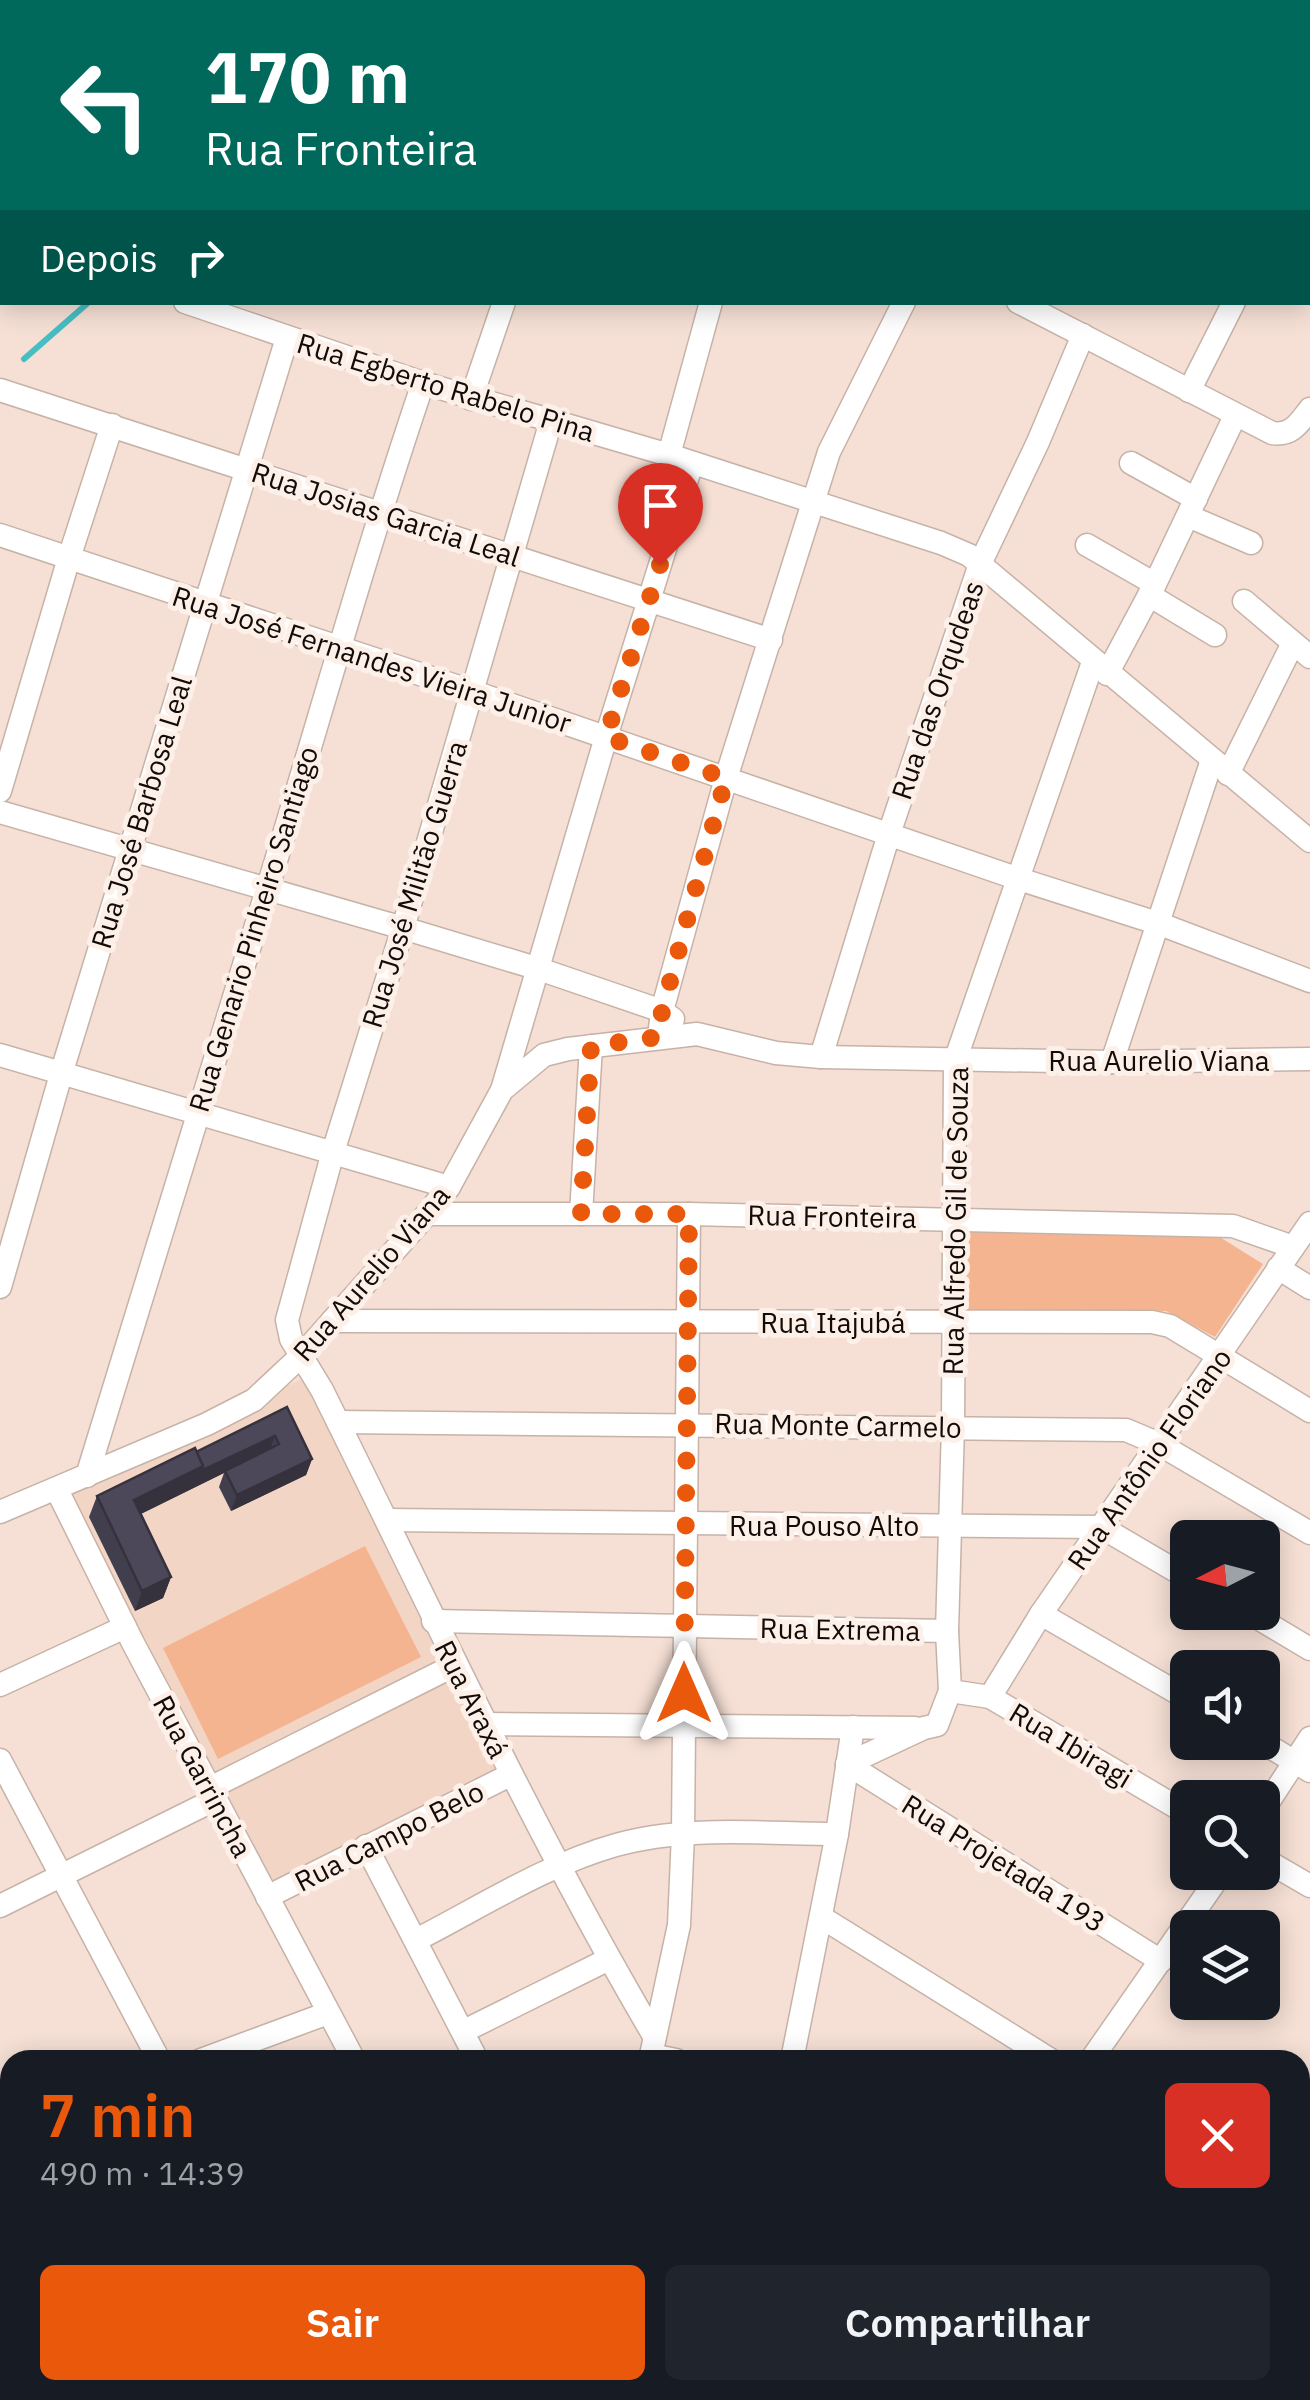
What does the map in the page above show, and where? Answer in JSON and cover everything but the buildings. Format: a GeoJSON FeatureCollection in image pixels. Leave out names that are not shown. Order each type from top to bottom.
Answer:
{"type":"FeatureCollection","features":[{"type":"Feature","properties":{"kind":"street","name":"Rua Egberto Rabelo Pina"},"geometry":{"type":"LineString","coordinates":[[194,305],[423,384],[680,459],[942,543],[980,564],[1310,840]]}},
{"type":"Feature","properties":{"kind":"street"},"geometry":{"type":"LineString","coordinates":[[471,398],[503,305]]}},
{"type":"Feature","properties":{"kind":"street"},"geometry":{"type":"LineString","coordinates":[[502,1090],[649,600],[710,305]]}},
{"type":"Feature","properties":{"kind":"street"},"geometry":{"type":"LineString","coordinates":[[659,1037],[662,1011],[726,778],[812,502],[838,428],[902,305]]}},
{"type":"Feature","properties":{"kind":"street"},"geometry":{"type":"LineString","coordinates":[[1024,305],[1272,433],[1293,430],[1310,408]]}},
{"type":"Feature","properties":{"kind":"street"},"geometry":{"type":"LineString","coordinates":[[1189,391],[1232,305]]}},
{"type":"Feature","properties":{"kind":"street","name":"Rua das Orqudeas"},"geometry":{"type":"LineString","coordinates":[[821,1056],[889,834],[980,564],[1038,442],[1082,334]]}},
{"type":"Feature","properties":{"kind":"street","name":"Rua José Barbosa Leal"},"geometry":{"type":"LineString","coordinates":[[0,1287],[203,604],[287,338]]}},
{"type":"Feature","properties":{"kind":"street","name":"Rua Genario Pinheiro Santiago"},"geometry":{"type":"LineString","coordinates":[[87,1476],[379,513],[423,384]]}},
{"type":"Feature","properties":{"kind":"street","name":"Rua Josias Garcia Leal"},"geometry":{"type":"LineString","coordinates":[[0,390],[771,640]]}},
{"type":"Feature","properties":{"kind":"street","name":"Rua Alfredo Gil de Souza"},"geometry":{"type":"LineString","coordinates":[[950,1691],[955,1061],[1100,668],[1152,589],[1235,416]]}},
{"type":"Feature","properties":{"kind":"street","name":"Rua José Militão Guerra"},"geometry":{"type":"LineString","coordinates":[[298,1350],[288,1331],[290,1304],[551,421]]}},
{"type":"Feature","properties":{"kind":"street"},"geometry":{"type":"LineString","coordinates":[[0,791],[68,558],[112,426]]}},
{"type":"Feature","properties":{"kind":"street"},"geometry":{"type":"LineString","coordinates":[[1131,463],[1192,508],[1251,543]]}},
{"type":"Feature","properties":{"kind":"street","name":"Rua José Fernandes Vieira Junior"},"geometry":{"type":"LineString","coordinates":[[0,535],[1160,924],[1310,981]]}},
{"type":"Feature","properties":{"kind":"street"},"geometry":{"type":"LineString","coordinates":[[1088,545],[1215,635]]}},
{"type":"Feature","properties":{"kind":"street"},"geometry":{"type":"LineString","coordinates":[[1112,1062],[1220,767],[1301,650],[1244,601]]}},
{"type":"Feature","properties":{"kind":"street"},"geometry":{"type":"LineString","coordinates":[[0,812],[536,968],[662,1011],[697,1034]]}},
{"type":"Feature","properties":{"kind":"street","name":"Rua Aurelio Viana"},"geometry":{"type":"LineString","coordinates":[[6,1506],[56,1490],[239,1408],[272,1384],[298,1350],[332,1321],[427,1214],[448,1187],[502,1090],[544,1055],[697,1034],[776,1053],[821,1056],[1112,1062],[1310,1059]]}},
{"type":"Feature","properties":{"kind":"street"},"geometry":{"type":"LineString","coordinates":[[581,1214],[591,1046]]}},
{"type":"Feature","properties":{"kind":"street"},"geometry":{"type":"LineString","coordinates":[[0,1055],[448,1187]]}},
{"type":"Feature","properties":{"kind":"street","name":"Rua Fronteira"},"geometry":{"type":"LineString","coordinates":[[427,1214],[689,1214],[1232,1226],[1293,1247]]}},
{"type":"Feature","properties":{"kind":"street"},"geometry":{"type":"LineString","coordinates":[[652,2050],[679,1924],[684,1834],[689,1214]]}},
{"type":"Feature","properties":{"kind":"street","name":"Rua Antônio Floriano"},"geometry":{"type":"LineString","coordinates":[[990,1696],[1310,1223]]}},
{"type":"Feature","properties":{"kind":"street"},"geometry":{"type":"LineString","coordinates":[[1278,1268],[1310,1288]]}},
{"type":"Feature","properties":{"kind":"street","name":"Rua Itajubá"},"geometry":{"type":"LineString","coordinates":[[332,1321],[1152,1322],[1170,1326],[1310,1411]]}},
{"type":"Feature","properties":{"kind":"street","name":"Rua Araxá"},"geometry":{"type":"LineString","coordinates":[[298,1350],[338,1422],[433,1621],[652,2050]]}},
{"type":"Feature","properties":{"kind":"street","name":"Rua Monte Carmelo"},"geometry":{"type":"LineString","coordinates":[[338,1422],[1112,1428],[1159,1444],[1310,1533]]}},
{"type":"Feature","properties":{"kind":"street","name":"Rua Garrincha"},"geometry":{"type":"LineString","coordinates":[[56,1490],[348,2050]]}},
{"type":"Feature","properties":{"kind":"street","name":"Rua Pouso Alto"},"geometry":{"type":"LineString","coordinates":[[387,1520],[1101,1527],[1170,1567]]}},
{"type":"Feature","properties":{"kind":"street"},"geometry":{"type":"LineString","coordinates":[[1042,1614],[1170,1689]]}},
{"type":"Feature","properties":{"kind":"street","name":"Rua Extrema"},"geometry":{"type":"LineString","coordinates":[[433,1621],[948,1632]]}},
{"type":"Feature","properties":{"kind":"street"},"geometry":{"type":"LineString","coordinates":[[0,1685],[125,1628]]}},
{"type":"Feature","properties":{"kind":"street"},"geometry":{"type":"LineString","coordinates":[[1278,1630],[1310,1649]]}},
{"type":"Feature","properties":{"kind":"street"},"geometry":{"type":"LineString","coordinates":[[0,1906],[455,1665]]}},
{"type":"Feature","properties":{"kind":"street"},"geometry":{"type":"LineString","coordinates":[[847,1764],[937,1725],[950,1691]]}},
{"type":"Feature","properties":{"kind":"street","name":"Rua Ibiragi"},"geometry":{"type":"LineString","coordinates":[[950,1691],[990,1696],[1170,1803]]}},
{"type":"Feature","properties":{"kind":"street"},"geometry":{"type":"LineString","coordinates":[[485,1724],[924,1728]]}},
{"type":"Feature","properties":{"kind":"street"},"geometry":{"type":"LineString","coordinates":[[794,2050],[837,1834],[853,1727]]}},
{"type":"Feature","properties":{"kind":"street"},"geometry":{"type":"LineString","coordinates":[[1280,1792],[1303,1766],[1310,1738]]}},
{"type":"Feature","properties":{"kind":"street"},"geometry":{"type":"LineString","coordinates":[[1280,1753],[1303,1766]]}},
{"type":"Feature","properties":{"kind":"street"},"geometry":{"type":"LineString","coordinates":[[0,1760],[154,2050]]}},
{"type":"Feature","properties":{"kind":"street","name":"Rua Projetada 193"},"geometry":{"type":"LineString","coordinates":[[847,1764],[1161,1961]]}},
{"type":"Feature","properties":{"kind":"street","name":"Rua Campo Belo"},"geometry":{"type":"LineString","coordinates":[[267,1897],[510,1775]]}},
{"type":"Feature","properties":{"kind":"street"},"geometry":{"type":"LineString","coordinates":[[416,1940],[560,1866],[620,1844],[684,1834],[837,1834]]}},
{"type":"Feature","properties":{"kind":"street"},"geometry":{"type":"LineString","coordinates":[[366,1846],[473,2050]]}},
{"type":"Feature","properties":{"kind":"street"},"geometry":{"type":"LineString","coordinates":[[1280,1868],[1310,1886]]}},
{"type":"Feature","properties":{"kind":"street"},"geometry":{"type":"LineString","coordinates":[[1098,2050],[1210,1890]]}},
{"type":"Feature","properties":{"kind":"street"},"geometry":{"type":"LineString","coordinates":[[821,1917],[1035,2050]]}},
{"type":"Feature","properties":{"kind":"street"},"geometry":{"type":"LineString","coordinates":[[464,2031],[608,1959]]}},
{"type":"Feature","properties":{"kind":"street"},"geometry":{"type":"LineString","coordinates":[[227,2050],[328,2013]]}},
{"type":"Feature","properties":{"kind":"shaded area"},"geometry":{"type":"Polygon","coordinates":[[[964,1228],[1218,1236],[1263,1264],[1215,1337],[1166,1311],[963,1310],[964,1228]]]}},
{"type":"Feature","properties":{"kind":"shaded area"},"geometry":{"type":"Polygon","coordinates":[[[318,1372],[517,1777],[276,1901],[65,1485],[318,1372]]]}},
{"type":"Feature","properties":{"kind":"shaded area"},"geometry":{"type":"Polygon","coordinates":[[[365,1546],[421,1657],[218,1759],[163,1648],[365,1546]]]}},
{"type":"Feature","properties":{"kind":"waterway"},"geometry":{"type":"LineString","coordinates":[[24,359],[86,305]]}},
{"type":"Feature","properties":{"kind":"route"},"geometry":{"type":"LineString","coordinates":[[660,565],[606,737],[726,778],[662,1011],[659,1037],[591,1046],[581,1214],[689,1214],[684,1693]]}}]}
